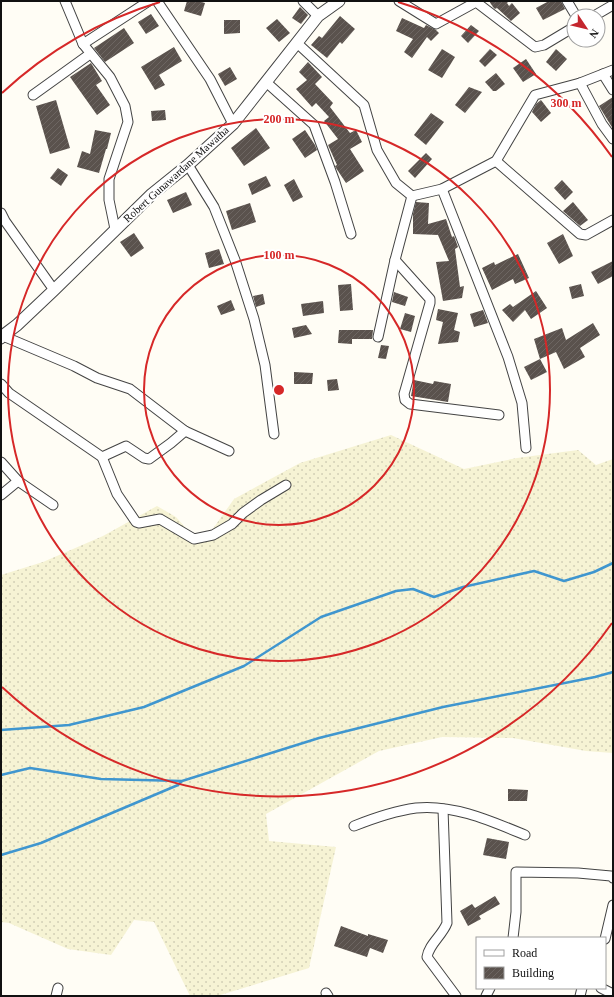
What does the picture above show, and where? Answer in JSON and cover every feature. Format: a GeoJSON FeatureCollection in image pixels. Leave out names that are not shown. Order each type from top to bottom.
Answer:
{"type":"FeatureCollection","features":[{"type":"Feature","properties":{"kind":"street"},"geometry":{"type":"LineString","coordinates":[[65,1],[82,44],[110,77],[125,106],[128,122],[109,179],[109,200],[115,229]]}},
{"type":"Feature","properties":{"kind":"street"},"geometry":{"type":"LineString","coordinates":[[82,44],[149,1]]}},
{"type":"Feature","properties":{"kind":"street"},"geometry":{"type":"LineString","coordinates":[[157,1],[210,79],[233,124]]}},
{"type":"Feature","properties":{"kind":"street"},"geometry":{"type":"LineString","coordinates":[[303,1],[318,16]]}},
{"type":"Feature","properties":{"kind":"street","name":"Robert Gunawardane Mawatha"},"geometry":{"type":"LineString","coordinates":[[2,337],[54,290],[152,194],[188,165],[233,124],[318,16],[339,1]]}},
{"type":"Feature","properties":{"kind":"street"},"geometry":{"type":"LineString","coordinates":[[399,1],[436,24],[476,2],[535,47],[544,45],[566,32]]}},
{"type":"Feature","properties":{"kind":"street"},"geometry":{"type":"LineString","coordinates":[[297,43],[364,105],[377,150],[396,183],[412,196]]}},
{"type":"Feature","properties":{"kind":"street"},"geometry":{"type":"LineString","coordinates":[[33,94],[90,54]]}},
{"type":"Feature","properties":{"kind":"street"},"geometry":{"type":"LineString","coordinates":[[412,196],[442,189],[496,161],[535,95],[580,83],[613,70]]}},
{"type":"Feature","properties":{"kind":"street"},"geometry":{"type":"LineString","coordinates":[[603,74],[613,90]]}},
{"type":"Feature","properties":{"kind":"street"},"geometry":{"type":"LineString","coordinates":[[266,82],[314,125],[335,182],[351,234]]}},
{"type":"Feature","properties":{"kind":"street"},"geometry":{"type":"LineString","coordinates":[[580,83],[602,124],[613,139]]}},
{"type":"Feature","properties":{"kind":"street"},"geometry":{"type":"LineString","coordinates":[[496,161],[580,234],[586,235],[613,220]]}},
{"type":"Feature","properties":{"kind":"street"},"geometry":{"type":"LineString","coordinates":[[188,165],[214,207],[235,260],[254,319],[265,365],[274,434]]}},
{"type":"Feature","properties":{"kind":"street"},"geometry":{"type":"LineString","coordinates":[[442,189],[508,357],[522,403],[526,448]]}},
{"type":"Feature","properties":{"kind":"street"},"geometry":{"type":"LineString","coordinates":[[378,337],[395,260],[412,196]]}},
{"type":"Feature","properties":{"kind":"street"},"geometry":{"type":"LineString","coordinates":[[1,213],[5,221],[54,290]]}},
{"type":"Feature","properties":{"kind":"street"},"geometry":{"type":"LineString","coordinates":[[395,260],[430,299],[404,394],[404,400],[410,404],[498,415]]}},
{"type":"Feature","properties":{"kind":"street"},"geometry":{"type":"LineString","coordinates":[[2,337],[74,366],[97,378],[130,389],[185,431],[228,451]]}},
{"type":"Feature","properties":{"kind":"street"},"geometry":{"type":"LineString","coordinates":[[1,384],[9,393],[102,457],[117,494],[136,522],[139,523],[160,519],[194,539],[212,535],[232,524],[243,513],[286,485]]}},
{"type":"Feature","properties":{"kind":"street"},"geometry":{"type":"LineString","coordinates":[[102,457],[126,446],[144,458],[149,459],[185,431]]}},
{"type":"Feature","properties":{"kind":"street"},"geometry":{"type":"LineString","coordinates":[[1,462],[18,481],[53,505]]}},
{"type":"Feature","properties":{"kind":"street"},"geometry":{"type":"LineString","coordinates":[[1,495],[18,481]]}},
{"type":"Feature","properties":{"kind":"street"},"geometry":{"type":"LineString","coordinates":[[354,826],[388,813],[417,808],[443,809],[479,816],[525,835]]}},
{"type":"Feature","properties":{"kind":"street"},"geometry":{"type":"LineString","coordinates":[[443,809],[447,923],[444,931],[428,950],[427,957],[456,996]]}},
{"type":"Feature","properties":{"kind":"street"},"geometry":{"type":"LineString","coordinates":[[513,937],[516,912],[516,872],[591,873],[610,876],[613,878]]}},
{"type":"Feature","properties":{"kind":"street"},"geometry":{"type":"LineString","coordinates":[[605,937],[613,905]]}},
{"type":"Feature","properties":{"kind":"street"},"geometry":{"type":"LineString","coordinates":[[602,989],[613,994]]}},
{"type":"Feature","properties":{"kind":"shaded area"},"geometry":{"type":"Polygon","coordinates":[[[391,435],[464,469],[517,458],[578,450],[596,465],[613,459],[613,753],[586,751],[513,738],[442,737],[379,751],[266,814],[269,841],[336,847],[309,968],[217,996],[190,996],[154,922],[134,920],[111,955],[68,949],[9,923],[1,922],[1,575],[43,562],[103,536],[157,506],[176,517],[192,535],[212,530],[234,499],[300,463],[391,435]]]}},
{"type":"Feature","properties":{"kind":"building"},"geometry":{"type":"Polygon","coordinates":[[[187,1],[198,1],[205,3],[201,16],[184,11],[187,1]]]}},
{"type":"Feature","properties":{"kind":"building"},"geometry":{"type":"Polygon","coordinates":[[[489,1],[509,1],[507,3],[509,6],[512,3],[520,13],[511,21],[497,8],[495,9],[489,1]]]}},
{"type":"Feature","properties":{"kind":"building"},"geometry":{"type":"Polygon","coordinates":[[[549,1],[561,1],[565,9],[543,20],[536,8],[549,1]]]}},
{"type":"Feature","properties":{"kind":"building"},"geometry":{"type":"Polygon","coordinates":[[[300,7],[308,15],[301,24],[292,18],[300,7]]]}},
{"type":"Feature","properties":{"kind":"building"},"geometry":{"type":"Polygon","coordinates":[[[151,14],[159,26],[146,34],[138,22],[151,14]]]}},
{"type":"Feature","properties":{"kind":"building"},"geometry":{"type":"Polygon","coordinates":[[[340,16],[355,29],[342,44],[340,42],[327,58],[311,45],[319,36],[322,38],[340,16]]]}},
{"type":"Feature","properties":{"kind":"building"},"geometry":{"type":"Polygon","coordinates":[[[402,18],[424,28],[426,25],[439,33],[431,41],[427,37],[412,58],[404,52],[413,39],[396,31],[402,18]]]}},
{"type":"Feature","properties":{"kind":"building"},"geometry":{"type":"Polygon","coordinates":[[[277,19],[290,33],[279,42],[266,28],[277,19]]]}},
{"type":"Feature","properties":{"kind":"building"},"geometry":{"type":"Polygon","coordinates":[[[224,20],[240,20],[240,33],[224,34],[224,20]]]}},
{"type":"Feature","properties":{"kind":"building"},"geometry":{"type":"Polygon","coordinates":[[[471,25],[479,31],[468,43],[461,36],[471,25]]]}},
{"type":"Feature","properties":{"kind":"building"},"geometry":{"type":"Polygon","coordinates":[[[124,28],[134,43],[105,62],[94,48],[124,28]]]}},
{"type":"Feature","properties":{"kind":"building"},"geometry":{"type":"Polygon","coordinates":[[[174,47],[182,61],[159,75],[165,85],[155,90],[141,67],[174,47]]]}},
{"type":"Feature","properties":{"kind":"building"},"geometry":{"type":"Polygon","coordinates":[[[442,49],[455,57],[442,78],[428,70],[442,49]]]}},
{"type":"Feature","properties":{"kind":"building"},"geometry":{"type":"Polygon","coordinates":[[[490,49],[497,55],[485,67],[479,61],[490,49]]]}},
{"type":"Feature","properties":{"kind":"building"},"geometry":{"type":"Polygon","coordinates":[[[556,49],[567,59],[556,71],[546,62],[556,49]]]}},
{"type":"Feature","properties":{"kind":"building"},"geometry":{"type":"Polygon","coordinates":[[[526,59],[536,74],[523,82],[513,68],[526,59]]]}},
{"type":"Feature","properties":{"kind":"building"},"geometry":{"type":"Polygon","coordinates":[[[308,62],[322,77],[315,84],[333,103],[330,107],[350,133],[356,130],[362,142],[350,149],[364,171],[346,183],[335,166],[337,165],[328,145],[338,139],[324,121],[329,117],[316,103],[312,107],[296,89],[307,80],[299,72],[308,62]]]}},
{"type":"Feature","properties":{"kind":"building"},"geometry":{"type":"Polygon","coordinates":[[[91,63],[102,81],[96,85],[110,105],[97,115],[70,77],[91,63]]]}},
{"type":"Feature","properties":{"kind":"building"},"geometry":{"type":"Polygon","coordinates":[[[230,67],[237,79],[225,86],[218,74],[230,67]]]}},
{"type":"Feature","properties":{"kind":"building"},"geometry":{"type":"Polygon","coordinates":[[[496,73],[505,84],[496,91],[493,91],[485,82],[496,73]]]}},
{"type":"Feature","properties":{"kind":"building"},"geometry":{"type":"Polygon","coordinates":[[[469,87],[482,92],[465,113],[455,105],[469,87]]]}},
{"type":"Feature","properties":{"kind":"building"},"geometry":{"type":"Polygon","coordinates":[[[613,97],[613,129],[599,106],[613,97]]]}},
{"type":"Feature","properties":{"kind":"building"},"geometry":{"type":"Polygon","coordinates":[[[56,100],[70,148],[50,154],[36,106],[56,100]]]}},
{"type":"Feature","properties":{"kind":"building"},"geometry":{"type":"Polygon","coordinates":[[[541,100],[551,113],[541,122],[532,112],[536,104],[541,100]]]}},
{"type":"Feature","properties":{"kind":"building"},"geometry":{"type":"Polygon","coordinates":[[[165,110],[166,120],[152,121],[151,111],[165,110]]]}},
{"type":"Feature","properties":{"kind":"building"},"geometry":{"type":"Polygon","coordinates":[[[431,113],[444,122],[426,145],[414,135],[431,113]]]}},
{"type":"Feature","properties":{"kind":"building"},"geometry":{"type":"Polygon","coordinates":[[[256,128],[270,148],[244,166],[231,148],[256,128]]]}},
{"type":"Feature","properties":{"kind":"building"},"geometry":{"type":"Polygon","coordinates":[[[95,130],[111,133],[99,173],[77,167],[82,151],[90,154],[95,130]]]}},
{"type":"Feature","properties":{"kind":"building"},"geometry":{"type":"Polygon","coordinates":[[[305,130],[317,150],[305,158],[292,139],[305,130]]]}},
{"type":"Feature","properties":{"kind":"building"},"geometry":{"type":"Polygon","coordinates":[[[426,153],[432,159],[415,178],[408,171],[426,153]]]}},
{"type":"Feature","properties":{"kind":"building"},"geometry":{"type":"Polygon","coordinates":[[[58,168],[68,175],[61,186],[50,178],[58,168]]]}},
{"type":"Feature","properties":{"kind":"building"},"geometry":{"type":"Polygon","coordinates":[[[266,176],[271,186],[252,195],[248,184],[266,176]]]}},
{"type":"Feature","properties":{"kind":"building"},"geometry":{"type":"Polygon","coordinates":[[[294,179],[303,197],[293,202],[284,185],[294,179]]]}},
{"type":"Feature","properties":{"kind":"building"},"geometry":{"type":"Polygon","coordinates":[[[562,180],[573,192],[565,200],[554,188],[562,180]]]}},
{"type":"Feature","properties":{"kind":"building"},"geometry":{"type":"Polygon","coordinates":[[[186,192],[192,205],[173,213],[167,200],[186,192]]]}},
{"type":"Feature","properties":{"kind":"building"},"geometry":{"type":"Polygon","coordinates":[[[416,202],[429,203],[428,224],[446,219],[452,237],[454,236],[458,247],[455,249],[460,287],[464,286],[462,298],[443,301],[436,262],[449,261],[438,235],[413,234],[413,214],[416,202]]]}},
{"type":"Feature","properties":{"kind":"building"},"geometry":{"type":"Polygon","coordinates":[[[573,202],[588,220],[580,226],[563,211],[573,202]]]}},
{"type":"Feature","properties":{"kind":"building"},"geometry":{"type":"Polygon","coordinates":[[[250,203],[256,222],[232,230],[226,211],[250,203]]]}},
{"type":"Feature","properties":{"kind":"building"},"geometry":{"type":"Polygon","coordinates":[[[134,233],[144,248],[131,257],[120,242],[134,233]]]}},
{"type":"Feature","properties":{"kind":"building"},"geometry":{"type":"Polygon","coordinates":[[[563,234],[573,256],[559,264],[547,243],[563,234]]]}},
{"type":"Feature","properties":{"kind":"building"},"geometry":{"type":"Polygon","coordinates":[[[219,249],[224,264],[209,268],[205,253],[219,249]]]}},
{"type":"Feature","properties":{"kind":"building"},"geometry":{"type":"Polygon","coordinates":[[[518,254],[529,278],[515,284],[513,279],[492,290],[482,268],[494,262],[495,265],[518,254]]]}},
{"type":"Feature","properties":{"kind":"building"},"geometry":{"type":"Polygon","coordinates":[[[613,261],[613,276],[598,284],[591,272],[613,261]]]}},
{"type":"Feature","properties":{"kind":"building"},"geometry":{"type":"Polygon","coordinates":[[[351,284],[353,310],[340,311],[338,285],[351,284]]]}},
{"type":"Feature","properties":{"kind":"building"},"geometry":{"type":"Polygon","coordinates":[[[581,284],[584,296],[572,299],[569,287],[581,284]]]}},
{"type":"Feature","properties":{"kind":"building"},"geometry":{"type":"Polygon","coordinates":[[[536,291],[547,308],[531,319],[525,310],[513,322],[502,310],[510,304],[513,307],[536,291]]]}},
{"type":"Feature","properties":{"kind":"building"},"geometry":{"type":"Polygon","coordinates":[[[394,292],[408,297],[405,306],[392,302],[394,292]]]}},
{"type":"Feature","properties":{"kind":"building"},"geometry":{"type":"Polygon","coordinates":[[[263,294],[265,304],[256,307],[253,296],[263,294]]]}},
{"type":"Feature","properties":{"kind":"building"},"geometry":{"type":"Polygon","coordinates":[[[231,300],[235,310],[221,315],[217,306],[231,300]]]}},
{"type":"Feature","properties":{"kind":"building"},"geometry":{"type":"Polygon","coordinates":[[[323,301],[324,313],[303,316],[301,304],[323,301]]]}},
{"type":"Feature","properties":{"kind":"building"},"geometry":{"type":"Polygon","coordinates":[[[438,309],[458,313],[454,330],[460,332],[458,342],[438,344],[443,322],[436,320],[438,309]]]}},
{"type":"Feature","properties":{"kind":"building"},"geometry":{"type":"Polygon","coordinates":[[[483,310],[488,323],[474,327],[470,314],[483,310]]]}},
{"type":"Feature","properties":{"kind":"building"},"geometry":{"type":"Polygon","coordinates":[[[405,313],[415,316],[411,332],[400,329],[405,313]]]}},
{"type":"Feature","properties":{"kind":"building"},"geometry":{"type":"Polygon","coordinates":[[[593,323],[600,335],[580,348],[585,357],[564,369],[556,352],[540,359],[534,339],[562,328],[566,340],[593,323]]]}},
{"type":"Feature","properties":{"kind":"building"},"geometry":{"type":"Polygon","coordinates":[[[306,325],[312,334],[294,338],[292,328],[306,325]]]}},
{"type":"Feature","properties":{"kind":"building"},"geometry":{"type":"Polygon","coordinates":[[[339,330],[373,330],[372,339],[352,339],[352,344],[338,343],[339,330]]]}},
{"type":"Feature","properties":{"kind":"building"},"geometry":{"type":"Polygon","coordinates":[[[381,345],[389,346],[386,359],[378,358],[381,345]]]}},
{"type":"Feature","properties":{"kind":"building"},"geometry":{"type":"Polygon","coordinates":[[[540,359],[547,372],[531,380],[524,367],[540,359]]]}},
{"type":"Feature","properties":{"kind":"building"},"geometry":{"type":"Polygon","coordinates":[[[294,372],[313,373],[312,384],[294,384],[294,372]]]}},
{"type":"Feature","properties":{"kind":"building"},"geometry":{"type":"Polygon","coordinates":[[[337,379],[339,390],[328,391],[327,380],[337,379]]]}},
{"type":"Feature","properties":{"kind":"building"},"geometry":{"type":"Polygon","coordinates":[[[414,380],[433,384],[434,381],[451,384],[448,402],[411,396],[414,380]]]}},
{"type":"Feature","properties":{"kind":"building"},"geometry":{"type":"Polygon","coordinates":[[[508,789],[528,790],[527,801],[508,801],[508,789]]]}},
{"type":"Feature","properties":{"kind":"building"},"geometry":{"type":"Polygon","coordinates":[[[487,838],[509,842],[506,859],[483,855],[487,838]]]}},
{"type":"Feature","properties":{"kind":"building"},"geometry":{"type":"Polygon","coordinates":[[[495,896],[500,904],[479,916],[481,919],[468,926],[460,911],[472,904],[475,908],[495,896]]]}},
{"type":"Feature","properties":{"kind":"building"},"geometry":{"type":"Polygon","coordinates":[[[341,926],[368,936],[368,934],[388,940],[383,953],[370,948],[367,957],[334,946],[341,926]]]}},
{"type":"Feature","properties":{"kind":"waterway"},"geometry":{"type":"LineString","coordinates":[[1,730],[69,725],[144,707],[244,666],[321,617],[396,591],[413,589],[434,597],[463,587],[534,571],[564,581],[594,572],[613,563]]}},
{"type":"Feature","properties":{"kind":"waterway"},"geometry":{"type":"LineString","coordinates":[[1,775],[30,768],[101,779],[182,781],[319,738],[443,707],[595,677],[613,672]]}},
{"type":"Feature","properties":{"kind":"waterway"},"geometry":{"type":"LineString","coordinates":[[1,855],[41,843],[178,785],[181,782]]}}]}
